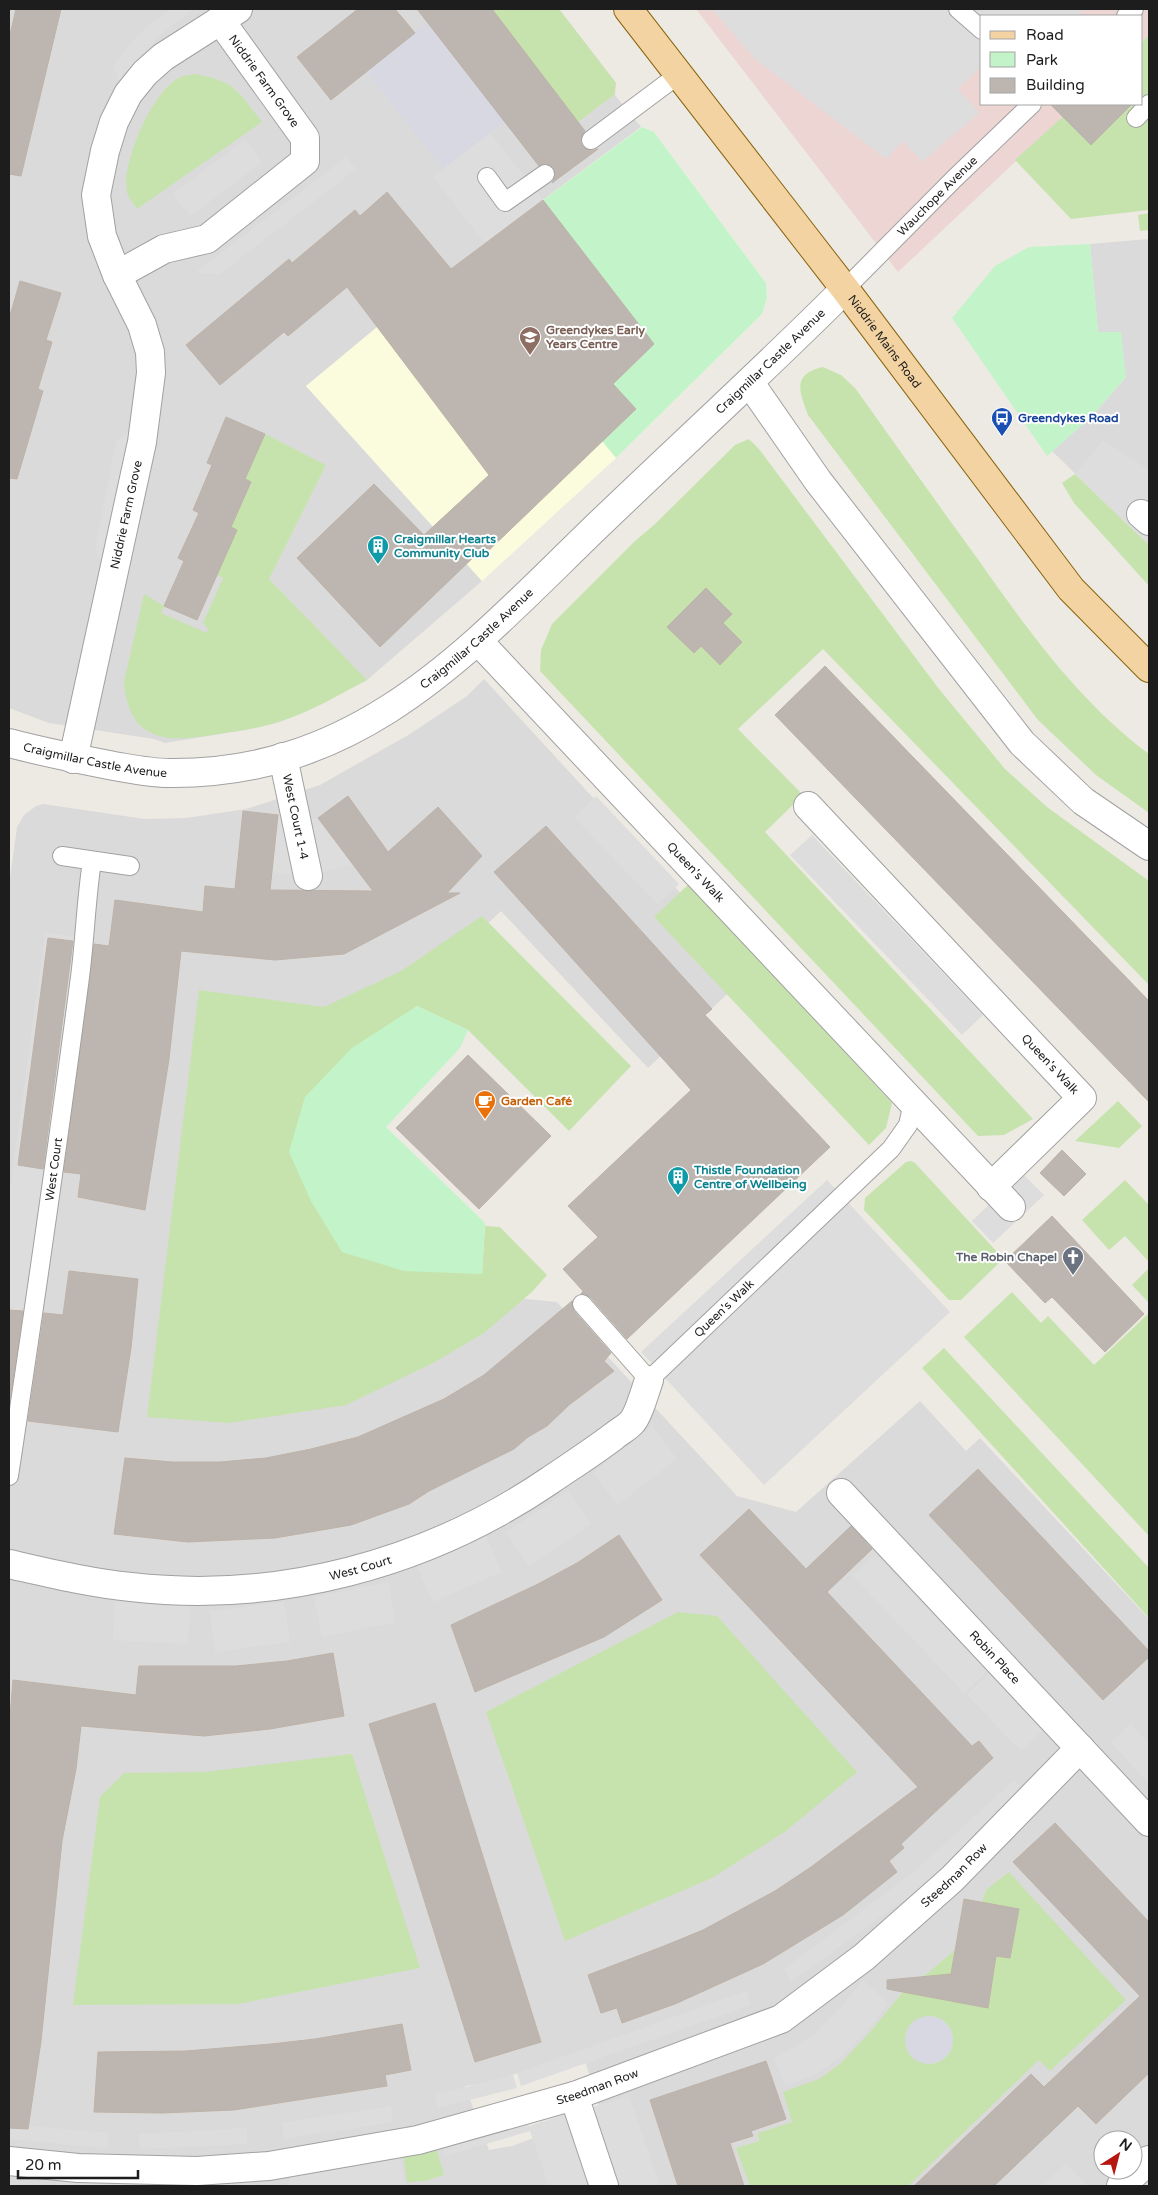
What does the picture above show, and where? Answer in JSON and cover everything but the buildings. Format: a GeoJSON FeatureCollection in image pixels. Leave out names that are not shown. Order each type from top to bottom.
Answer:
{"type":"FeatureCollection","features":[{"type":"Feature","properties":{"kind":"main road","name":"Niddrie Mains Road"},"geometry":{"type":"LineString","coordinates":[[628,9],[845,289],[1070,589],[1149,668]]}},
{"type":"Feature","properties":{"kind":"street","name":"Niddrie Farm Grove"},"geometry":{"type":"LineString","coordinates":[[73,758],[142,442],[149,396],[150,352],[142,325],[117,274],[102,236],[96,194],[105,150],[114,122],[128,94],[145,73],[163,57],[229,14],[305,138],[305,161],[207,239],[164,249],[117,274]]}},
{"type":"Feature","properties":{"kind":"street","name":"Craigmillar Castle Avenue"},"geometry":{"type":"LineString","coordinates":[[9,743],[73,758],[167,773],[234,769],[283,757],[327,742],[370,721],[416,692],[479,642],[612,512],[750,383],[845,289]]}},
{"type":"Feature","properties":{"kind":"street"},"geometry":{"type":"LineString","coordinates":[[750,383],[818,481],[1022,743],[1083,801],[1149,846]]}},
{"type":"Feature","properties":{"kind":"street","name":"Queen's Walk"},"geometry":{"type":"LineString","coordinates":[[479,642],[1011,1207]]}},
{"type":"Feature","properties":{"kind":"street","name":"West Court 1-4"},"geometry":{"type":"LineString","coordinates":[[283,757],[308,876]]}},
{"type":"Feature","properties":{"kind":"street","name":"Queen's Walk"},"geometry":{"type":"LineString","coordinates":[[808,806],[1082,1098],[991,1186]]}},
{"type":"Feature","properties":{"kind":"street","name":"West Court"},"geometry":{"type":"LineString","coordinates":[[9,1564],[130,1587],[218,1591],[291,1585],[362,1569],[400,1556],[470,1527],[540,1487],[633,1422],[650,1380]]}},
{"type":"Feature","properties":{"kind":"street","name":"Robin Place"},"geometry":{"type":"LineString","coordinates":[[841,1493],[1149,1822]]}},
{"type":"Feature","properties":{"kind":"street","name":"Steedman Row"},"geometry":{"type":"LineString","coordinates":[[9,2161],[78,2168],[197,2171],[269,2166],[418,2140],[574,2096],[781,2019],[864,1957],[952,1879],[1080,1748]]}},
{"type":"Feature","properties":{"kind":"street"},"geometry":{"type":"LineString","coordinates":[[574,2096],[604,2186]]}},
{"type":"Feature","properties":{"kind":"street"},"geometry":{"type":"LineString","coordinates":[[1121,2186],[1149,2160]]}},
{"type":"Feature","properties":{"kind":"lane"},"geometry":{"type":"LineString","coordinates":[[958,9],[980,28]]}},
{"type":"Feature","properties":{"kind":"lane"},"geometry":{"type":"LineString","coordinates":[[591,140],[678,75]]}},
{"type":"Feature","properties":{"kind":"lane"},"geometry":{"type":"LineString","coordinates":[[1136,118],[1149,104]]}},
{"type":"Feature","properties":{"kind":"lane","name":"Wauchope Avenue"},"geometry":{"type":"LineString","coordinates":[[845,289],[954,179],[1031,105]]}},
{"type":"Feature","properties":{"kind":"lane"},"geometry":{"type":"LineString","coordinates":[[486,177],[505,202],[545,174]]}},
{"type":"Feature","properties":{"kind":"lane"},"geometry":{"type":"LineString","coordinates":[[62,856],[130,866]]}},
{"type":"Feature","properties":{"kind":"lane","name":"West Court"},"geometry":{"type":"LineString","coordinates":[[9,1476],[44,1246],[81,970],[86,901],[92,861]]}},
{"type":"Feature","properties":{"kind":"lane","name":"Queen's Walk"},"geometry":{"type":"LineString","coordinates":[[650,1380],[892,1149],[908,1125],[913,1103]]}},
{"type":"Feature","properties":{"kind":"lane"},"geometry":{"type":"LineString","coordinates":[[582,1304],[650,1380]]}},
{"type":"Feature","properties":{"kind":"shaded area"},"geometry":{"type":"Polygon","coordinates":[[[9,9],[559,9],[616,83],[615,95],[641,127],[485,243],[306,386],[482,581],[367,680],[283,721],[245,730],[165,743],[154,739],[49,723],[9,708],[9,9]]]}},
{"type":"Feature","properties":{"kind":"shaded area"},"geometry":{"type":"Polygon","coordinates":[[[169,9],[193,9],[157,38],[118,81],[114,64],[142,31],[169,9]]]}},
{"type":"Feature","properties":{"kind":"shaded area"},"geometry":{"type":"Polygon","coordinates":[[[696,9],[1149,9],[1149,35],[1143,41],[1143,15],[980,15],[980,105],[1076,105],[898,272],[696,9]]]}},
{"type":"Feature","properties":{"kind":"shaded area"},"geometry":{"type":"Polygon","coordinates":[[[712,9],[1085,9],[1078,15],[980,15],[980,68],[958,89],[979,113],[922,162],[903,141],[886,159],[754,58],[712,9]]]}},
{"type":"Feature","properties":{"kind":"shaded area"},"geometry":{"type":"Polygon","coordinates":[[[428,22],[505,121],[443,169],[366,71],[428,22]]]}},
{"type":"Feature","properties":{"kind":"shaded area","name":"Greendykes Early Years Centre"},"geometry":{"type":"Polygon","coordinates":[[[642,127],[654,132],[766,283],[767,298],[762,314],[616,458],[482,581],[306,386],[377,327],[485,243],[642,127]]]}},
{"type":"Feature","properties":{"kind":"shaded area"},"geometry":{"type":"Polygon","coordinates":[[[490,133],[543,200],[485,243],[433,177],[490,133]]]}},
{"type":"Feature","properties":{"kind":"shaded area"},"geometry":{"type":"Polygon","coordinates":[[[245,140],[262,162],[190,216],[173,194],[245,140]]]}},
{"type":"Feature","properties":{"kind":"shaded area"},"geometry":{"type":"Polygon","coordinates":[[[346,157],[356,169],[220,274],[195,273],[346,157]]]}},
{"type":"Feature","properties":{"kind":"shaded area"},"geometry":{"type":"Polygon","coordinates":[[[1149,239],[1149,545],[1052,451],[1091,417],[1126,377],[1098,332],[1090,244],[1149,239]]]}},
{"type":"Feature","properties":{"kind":"shaded area"},"geometry":{"type":"Polygon","coordinates":[[[133,428],[104,566],[95,548],[116,441],[133,428]]]}},
{"type":"Feature","properties":{"kind":"shaded area"},"geometry":{"type":"Polygon","coordinates":[[[1103,440],[1149,470],[1149,545],[1075,474],[1103,440]]]}},
{"type":"Feature","properties":{"kind":"shaded area"},"geometry":{"type":"Polygon","coordinates":[[[484,679],[752,971],[648,1068],[501,911],[260,1140],[449,1330],[485,1295],[557,1302],[737,1496],[796,1512],[920,1401],[966,1451],[980,1438],[1149,1619],[1149,2186],[9,2186],[9,885],[17,827],[24,815],[36,806],[43,804],[145,819],[186,818],[246,809],[320,785],[410,734],[467,696],[484,679]],[[583,2054],[482,2084],[465,2086],[489,2150],[512,2146],[601,2113],[583,2054]]]}},
{"type":"Feature","properties":{"kind":"shaded area"},"geometry":{"type":"Polygon","coordinates":[[[596,796],[679,884],[657,904],[574,817],[596,796]]]}},
{"type":"Feature","properties":{"kind":"shaded area"},"geometry":{"type":"Polygon","coordinates":[[[278,815],[318,818],[352,864],[308,876],[272,873],[278,815]]]}},
{"type":"Feature","properties":{"kind":"shaded area"},"geometry":{"type":"Polygon","coordinates":[[[812,835],[983,1015],[962,1035],[790,855],[812,835]]]}},
{"type":"Feature","properties":{"kind":"shaded area"},"geometry":{"type":"Polygon","coordinates":[[[45,932],[76,937],[76,941],[9,1425],[9,1196],[45,932]]]}},
{"type":"Feature","properties":{"kind":"shaded area"},"geometry":{"type":"Polygon","coordinates":[[[1022,1173],[1044,1195],[993,1243],[972,1221],[1022,1173]]]}},
{"type":"Feature","properties":{"kind":"shaded area"},"geometry":{"type":"Polygon","coordinates":[[[827,1180],[950,1312],[764,1485],[641,1352],[827,1180]]]}},
{"type":"Feature","properties":{"kind":"shaded area"},"geometry":{"type":"Polygon","coordinates":[[[652,1426],[677,1459],[618,1505],[593,1473],[652,1426]]]}},
{"type":"Feature","properties":{"kind":"shaded area"},"geometry":{"type":"Polygon","coordinates":[[[568,1491],[591,1524],[529,1566],[506,1532],[568,1491]]]}},
{"type":"Feature","properties":{"kind":"shaded area"},"geometry":{"type":"Polygon","coordinates":[[[485,1534],[502,1572],[433,1602],[416,1565],[485,1534]]]}},
{"type":"Feature","properties":{"kind":"shaded area"},"geometry":{"type":"Polygon","coordinates":[[[875,1554],[987,1671],[964,1693],[853,1576],[875,1554]]]}},
{"type":"Feature","properties":{"kind":"shaded area"},"geometry":{"type":"Polygon","coordinates":[[[388,1582],[396,1622],[322,1637],[314,1597],[388,1582]]]}},
{"type":"Feature","properties":{"kind":"shaded area"},"geometry":{"type":"Polygon","coordinates":[[[115,1599],[190,1604],[188,1644],[113,1640],[115,1599]]]}},
{"type":"Feature","properties":{"kind":"shaded area"},"geometry":{"type":"Polygon","coordinates":[[[284,1602],[290,1642],[215,1652],[210,1611],[284,1602]]]}},
{"type":"Feature","properties":{"kind":"shaded area"},"geometry":{"type":"Polygon","coordinates":[[[990,1673],[1044,1729],[1021,1751],[967,1695],[990,1673]]]}},
{"type":"Feature","properties":{"kind":"shaded area"},"geometry":{"type":"Polygon","coordinates":[[[1131,1724],[1149,1743],[1149,1783],[1111,1743],[1131,1724]]]}},
{"type":"Feature","properties":{"kind":"shaded area"},"geometry":{"type":"Polygon","coordinates":[[[1014,1780],[1025,1792],[927,1883],[791,1982],[784,1969],[914,1872],[1014,1780]]]}},
{"type":"Feature","properties":{"kind":"shaded area"},"geometry":{"type":"Polygon","coordinates":[[[863,1980],[888,2003],[868,2030],[837,2060],[817,2074],[785,2086],[774,2059],[815,2034],[840,2009],[863,1980]]]}},
{"type":"Feature","properties":{"kind":"shaded area"},"geometry":{"type":"Polygon","coordinates":[[[746,1991],[751,2005],[521,2086],[517,2073],[746,1991]]]}},
{"type":"Feature","properties":{"kind":"shaded area"},"geometry":{"type":"Polygon","coordinates":[[[929,2016],[938,2018],[946,2023],[951,2031],[953,2040],[951,2049],[946,2057],[938,2062],[929,2064],[920,2062],[912,2057],[907,2049],[905,2040],[907,2031],[912,2023],[920,2018],[929,2016]]]}},
{"type":"Feature","properties":{"kind":"shaded area"},"geometry":{"type":"Polygon","coordinates":[[[513,2075],[517,2088],[438,2108],[435,2095],[513,2075]]]}},
{"type":"Feature","properties":{"kind":"shaded area"},"geometry":{"type":"Polygon","coordinates":[[[629,2095],[660,2186],[620,2186],[593,2107],[629,2095]]]}},
{"type":"Feature","properties":{"kind":"shaded area"},"geometry":{"type":"Polygon","coordinates":[[[391,2106],[393,2122],[284,2139],[282,2123],[391,2106]]]}},
{"type":"Feature","properties":{"kind":"shaded area"},"geometry":{"type":"Polygon","coordinates":[[[566,2114],[591,2186],[549,2186],[530,2131],[445,2156],[442,2144],[527,2119],[529,2126],[566,2114]]]}},
{"type":"Feature","properties":{"kind":"shaded area"},"geometry":{"type":"Polygon","coordinates":[[[9,2124],[108,2133],[107,2148],[9,2139],[9,2124]]]}},
{"type":"Feature","properties":{"kind":"shaded area"},"geometry":{"type":"Polygon","coordinates":[[[247,2128],[247,2144],[140,2149],[139,2134],[247,2128]]]}},
{"type":"Feature","properties":{"kind":"shaded area"},"geometry":{"type":"Polygon","coordinates":[[[400,2157],[406,2186],[290,2186],[289,2177],[400,2157]]]}},
{"type":"Feature","properties":{"kind":"shaded area"},"geometry":{"type":"Polygon","coordinates":[[[1066,2163],[1086,2184],[1083,2186],[1042,2186],[1066,2163]]]}},
{"type":"Feature","properties":{"kind":"shaded area"},"geometry":{"type":"Polygon","coordinates":[[[57,2181],[105,2184],[105,2186],[57,2186],[57,2181]]]}},
{"type":"Feature","properties":{"kind":"shaded area"},"geometry":{"type":"Polygon","coordinates":[[[253,2182],[253,2186],[141,2186],[253,2182]]]}},
{"type":"Feature","properties":{"kind":"green space"},"geometry":{"type":"Polygon","coordinates":[[[492,9],[559,9],[616,83],[614,95],[578,122],[492,9]]]}},
{"type":"Feature","properties":{"kind":"green space"},"geometry":{"type":"Polygon","coordinates":[[[1149,35],[1149,210],[1071,219],[1015,160],[1076,105],[1143,105],[1143,41],[1149,35]]]}},
{"type":"Feature","properties":{"kind":"green space"},"geometry":{"type":"Polygon","coordinates":[[[196,74],[220,81],[235,89],[262,122],[137,209],[127,192],[126,179],[134,146],[141,128],[150,111],[170,84],[183,76],[196,74]]]}},
{"type":"Feature","properties":{"kind":"green space"},"geometry":{"type":"Polygon","coordinates":[[[642,127],[654,132],[766,283],[767,298],[762,314],[616,458],[602,441],[613,384],[654,344],[543,200],[642,127]]]}},
{"type":"Feature","properties":{"kind":"green space"},"geometry":{"type":"Polygon","coordinates":[[[1149,213],[1149,230],[1140,231],[1138,215],[1149,213]]]}},
{"type":"Feature","properties":{"kind":"green space"},"geometry":{"type":"Polygon","coordinates":[[[1090,244],[1098,332],[1121,332],[1126,377],[1091,417],[1047,456],[952,318],[995,266],[1029,247],[1090,244]]]}},
{"type":"Feature","properties":{"kind":"green space"},"geometry":{"type":"Polygon","coordinates":[[[823,367],[841,375],[855,388],[1015,611],[1077,688],[1124,734],[1149,754],[1149,813],[1096,775],[1038,720],[808,415],[800,385],[806,374],[823,367]]]}},
{"type":"Feature","properties":{"kind":"green space"},"geometry":{"type":"Polygon","coordinates":[[[265,434],[326,465],[269,579],[367,680],[303,713],[266,726],[200,737],[168,738],[154,734],[143,728],[134,717],[127,702],[124,682],[144,594],[164,606],[161,613],[207,633],[208,629],[203,623],[223,578],[217,575],[236,530],[231,527],[251,482],[245,479],[265,434]]]}},
{"type":"Feature","properties":{"kind":"green space"},"geometry":{"type":"Polygon","coordinates":[[[749,439],[759,449],[939,689],[1005,769],[1047,807],[1149,881],[1149,985],[823,649],[738,729],[803,795],[765,832],[1033,1119],[1004,1135],[978,1136],[540,671],[541,650],[552,624],[735,445],[749,439]]]}},
{"type":"Feature","properties":{"kind":"green space"},"geometry":{"type":"Polygon","coordinates":[[[1075,474],[1149,545],[1149,586],[1074,503],[1062,483],[1075,474]]]}},
{"type":"Feature","properties":{"kind":"green space"},"geometry":{"type":"Polygon","coordinates":[[[689,884],[892,1103],[886,1128],[869,1145],[654,917],[689,884]]]}},
{"type":"Feature","properties":{"kind":"green space"},"geometry":{"type":"Polygon","coordinates":[[[482,916],[631,1066],[569,1131],[468,1030],[417,1006],[305,1097],[482,1274],[485,1226],[500,1227],[547,1275],[532,1292],[484,1333],[435,1362],[346,1405],[229,1423],[147,1417],[199,990],[324,1007],[401,971],[482,916]]]}},
{"type":"Feature","properties":{"kind":"green space"},"geometry":{"type":"Polygon","coordinates":[[[417,1006],[468,1030],[460,1048],[386,1127],[485,1223],[482,1274],[404,1271],[342,1252],[311,1201],[289,1152],[305,1097],[352,1048],[417,1006]]]}},
{"type":"Feature","properties":{"kind":"green space"},"geometry":{"type":"Polygon","coordinates":[[[1118,1101],[1142,1126],[1119,1148],[1075,1141],[1118,1101]]]}},
{"type":"Feature","properties":{"kind":"green space"},"geometry":{"type":"Polygon","coordinates":[[[911,1161],[915,1163],[999,1254],[999,1263],[961,1300],[949,1300],[864,1210],[865,1198],[906,1162],[911,1161]]]}},
{"type":"Feature","properties":{"kind":"green space"},"geometry":{"type":"Polygon","coordinates":[[[1125,1180],[1149,1205],[1149,1262],[1125,1236],[1109,1250],[1082,1220],[1125,1180]]]}},
{"type":"Feature","properties":{"kind":"green space"},"geometry":{"type":"Polygon","coordinates":[[[1149,1268],[1149,1303],[1132,1285],[1149,1268]]]}},
{"type":"Feature","properties":{"kind":"green space"},"geometry":{"type":"Polygon","coordinates":[[[1012,1292],[1041,1323],[1048,1316],[1094,1365],[1149,1313],[1149,1536],[964,1337],[1012,1292]]]}},
{"type":"Feature","properties":{"kind":"green space"},"geometry":{"type":"Polygon","coordinates":[[[944,1348],[1149,1568],[1149,1618],[922,1368],[944,1348]]]}},
{"type":"Feature","properties":{"kind":"green space"},"geometry":{"type":"Polygon","coordinates":[[[678,1612],[717,1616],[857,1772],[786,1831],[712,1878],[565,1941],[486,1712],[678,1612]]]}},
{"type":"Feature","properties":{"kind":"green space"},"geometry":{"type":"Polygon","coordinates":[[[352,1754],[420,1968],[238,2004],[73,2005],[100,1797],[124,1773],[204,1772],[352,1754]]]}},
{"type":"Feature","properties":{"kind":"green space"},"geometry":{"type":"Polygon","coordinates":[[[1009,1872],[1126,2000],[1050,2071],[1039,2060],[908,2186],[750,2186],[736,2148],[759,2141],[758,2133],[792,2122],[783,2092],[819,2079],[840,2064],[870,2032],[907,1987],[928,1973],[956,1949],[1010,1958],[1018,1909],[982,1902],[986,1890],[1009,1872]]]}},
{"type":"Feature","properties":{"kind":"green space"},"geometry":{"type":"Polygon","coordinates":[[[436,2148],[444,2175],[425,2181],[407,2182],[403,2154],[436,2148]]]}},
{"type":"Feature","properties":{"kind":"place","name":"Greendykes Early Years Centre"},"geometry":{"type":"Point","coordinates":[530,356]}},
{"type":"Feature","properties":{"kind":"place","name":"Greendykes Road"},"geometry":{"type":"Point","coordinates":[1002,437]}},
{"type":"Feature","properties":{"kind":"place","name":"Craigmillar Hearts Community Club"},"geometry":{"type":"Point","coordinates":[378,565]}},
{"type":"Feature","properties":{"kind":"place","name":"Garden Café"},"geometry":{"type":"Point","coordinates":[485,1120]}},
{"type":"Feature","properties":{"kind":"place","name":"Thistle Foundation Centre of Wellbeing"},"geometry":{"type":"Point","coordinates":[678,1196]}},
{"type":"Feature","properties":{"kind":"place","name":"The Robin Chapel"},"geometry":{"type":"Point","coordinates":[1073,1276]}}]}
